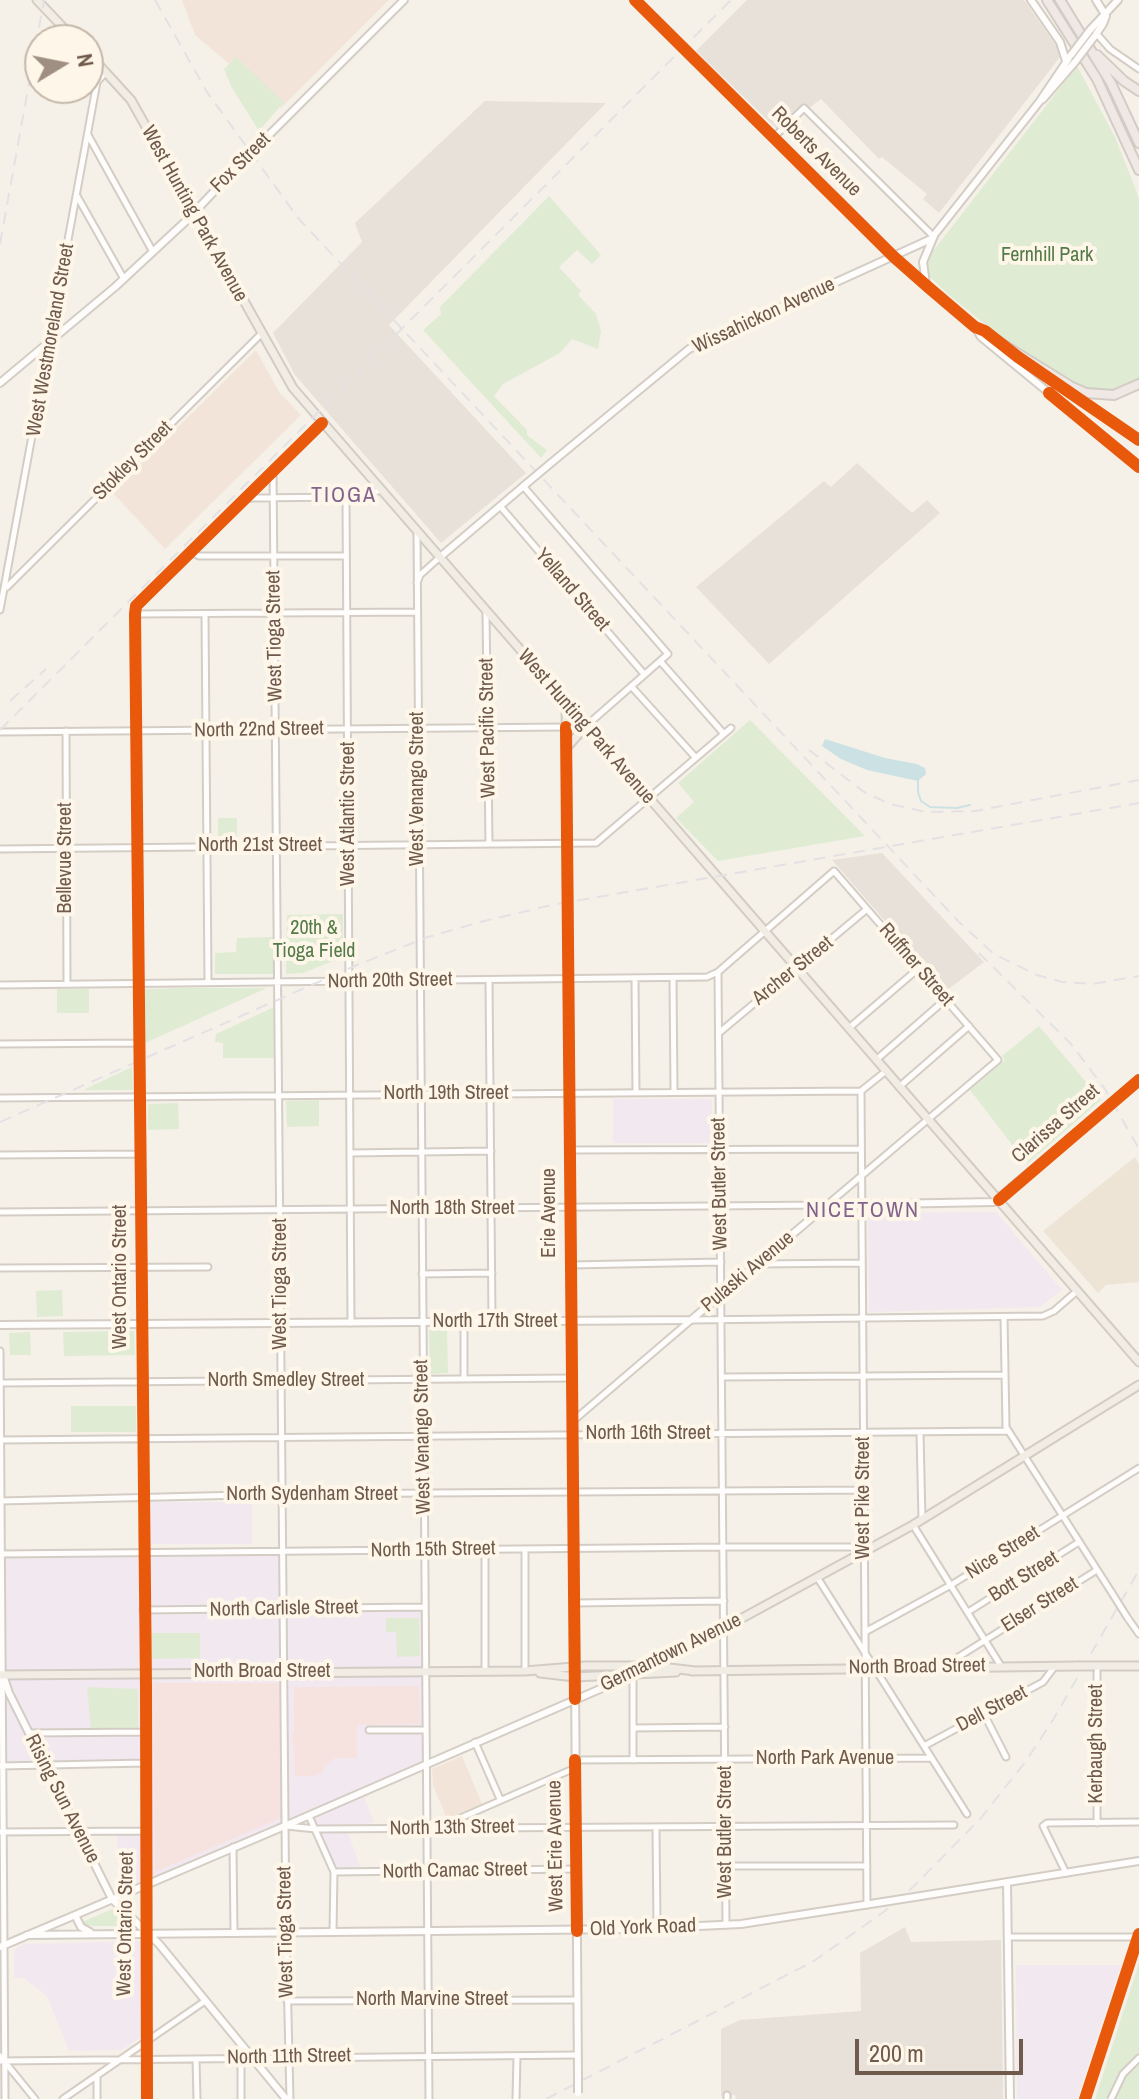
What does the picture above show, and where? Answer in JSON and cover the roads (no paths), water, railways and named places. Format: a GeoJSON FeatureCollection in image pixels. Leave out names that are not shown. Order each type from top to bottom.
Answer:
{"type":"FeatureCollection","features":[{"type":"Feature","properties":{"kind":"highway"},"geometry":{"type":"LineString","coordinates":[[1047,0],[1097,79],[1139,170]]}},
{"type":"Feature","properties":{"kind":"highway"},"geometry":{"type":"LineString","coordinates":[[1060,0],[1111,83],[1139,143]]}},
{"type":"Feature","properties":{"kind":"highway"},"geometry":{"type":"LineString","coordinates":[[1091,49],[1139,91]]}},
{"type":"Feature","properties":{"kind":"highway"},"geometry":{"type":"LineString","coordinates":[[996,340],[1086,393],[1114,395],[1139,384]]}},
{"type":"Feature","properties":{"kind":"main road"},"geometry":{"type":"LineString","coordinates":[[37,0],[60,24]]}},
{"type":"Feature","properties":{"kind":"main road","name":"West Hunting Park Avenue"},"geometry":{"type":"LineString","coordinates":[[106,72],[131,100],[286,379],[1139,1362]]}},
{"type":"Feature","properties":{"kind":"main road","name":"Erie Avenue"},"geometry":{"type":"LineString","coordinates":[[566,703],[575,1677]]}},
{"type":"Feature","properties":{"kind":"main road"},"geometry":{"type":"LineString","coordinates":[[568,746],[586,726]]}},
{"type":"Feature","properties":{"kind":"main road","name":"Germantown Avenue"},"geometry":{"type":"LineString","coordinates":[[633,1674],[922,1520],[1139,1385]]}},
{"type":"Feature","properties":{"kind":"main road","name":"North Broad Street"},"geometry":{"type":"LineString","coordinates":[[2,1675],[525,1671],[574,1666],[653,1666],[695,1671]]}},
{"type":"Feature","properties":{"kind":"main road","name":"North Broad Street"},"geometry":{"type":"LineString","coordinates":[[525,1671],[575,1677],[724,1670],[1139,1666]]}},
{"type":"Feature","properties":{"kind":"street","name":"Fox Street"},"geometry":{"type":"LineString","coordinates":[[0,383],[153,252],[404,0]]}},
{"type":"Feature","properties":{"kind":"street","name":"Roberts Avenue"},"geometry":{"type":"LineString","coordinates":[[635,0],[928,287],[975,327],[1139,440]]}},
{"type":"Feature","properties":{"kind":"street"},"geometry":{"type":"LineString","coordinates":[[1031,0],[1071,59]]}},
{"type":"Feature","properties":{"kind":"street"},"geometry":{"type":"LineString","coordinates":[[1096,0],[1106,16]]}},
{"type":"Feature","properties":{"kind":"street","name":"Wissahickon Avenue"},"geometry":{"type":"LineString","coordinates":[[439,558],[689,349],[934,237],[1040,101],[1051,92],[1071,59],[1118,0]]}},
{"type":"Feature","properties":{"kind":"street"},"geometry":{"type":"LineString","coordinates":[[1094,33],[1110,49],[1139,69]]}},
{"type":"Feature","properties":{"kind":"street","name":"West Westmoreland Street"},"geometry":{"type":"LineString","coordinates":[[0,610],[97,82],[106,72]]}},
{"type":"Feature","properties":{"kind":"street"},"geometry":{"type":"LineString","coordinates":[[773,138],[804,108],[934,237],[923,262],[928,287]]}},
{"type":"Feature","properties":{"kind":"street"},"geometry":{"type":"LineString","coordinates":[[87,135],[153,252]]}},
{"type":"Feature","properties":{"kind":"street"},"geometry":{"type":"LineString","coordinates":[[77,195],[124,279]]}},
{"type":"Feature","properties":{"kind":"street","name":"Roberts Avenue"},"geometry":{"type":"LineString","coordinates":[[975,327],[981,337],[1139,467]]}},
{"type":"Feature","properties":{"kind":"street","name":"Stokley Street"},"geometry":{"type":"LineString","coordinates":[[6,587],[261,334]]}},
{"type":"Feature","properties":{"kind":"street"},"geometry":{"type":"LineString","coordinates":[[322,423],[136,606],[135,614],[417,612]]}},
{"type":"Feature","properties":{"kind":"street","name":"West Tioga Street"},"geometry":{"type":"LineString","coordinates":[[273,470],[288,2099]]}},
{"type":"Feature","properties":{"kind":"street"},"geometry":{"type":"LineString","coordinates":[[525,485],[668,654],[586,726]]}},
{"type":"Feature","properties":{"kind":"street"},"geometry":{"type":"LineString","coordinates":[[244,498],[365,496],[381,490]]}},
{"type":"Feature","properties":{"kind":"street","name":"West Atlantic Street"},"geometry":{"type":"LineString","coordinates":[[346,497],[351,1323]]}},
{"type":"Feature","properties":{"kind":"street","name":"Yelland Street"},"geometry":{"type":"LineString","coordinates":[[500,506],[644,674]]}},
{"type":"Feature","properties":{"kind":"street","name":"West Venango Street"},"geometry":{"type":"LineString","coordinates":[[417,532],[418,981],[429,2099]]}},
{"type":"Feature","properties":{"kind":"street"},"geometry":{"type":"LineString","coordinates":[[191,552],[199,556],[345,556]]}},
{"type":"Feature","properties":{"kind":"street"},"geometry":{"type":"LineString","coordinates":[[417,584],[420,575],[439,558]]}},
{"type":"Feature","properties":{"kind":"street","name":"West Pacific Street"},"geometry":{"type":"LineString","coordinates":[[486,612],[489,844]]}},
{"type":"Feature","properties":{"kind":"street","name":"West Ontario Street"},"geometry":{"type":"LineString","coordinates":[[135,614],[147,2099]]}},
{"type":"Feature","properties":{"kind":"street"},"geometry":{"type":"LineString","coordinates":[[205,614],[208,982]]}},
{"type":"Feature","properties":{"kind":"street"},"geometry":{"type":"LineString","coordinates":[[660,661],[724,734]]}},
{"type":"Feature","properties":{"kind":"street"},"geometry":{"type":"LineString","coordinates":[[631,686],[696,758]]}},
{"type":"Feature","properties":{"kind":"street","name":"North 22nd Street"},"geometry":{"type":"LineString","coordinates":[[0,732],[566,727]]}},
{"type":"Feature","properties":{"kind":"street","name":"North 21st Street"},"geometry":{"type":"LineString","coordinates":[[0,849],[596,843],[731,728]]}},
{"type":"Feature","properties":{"kind":"street","name":"Bellevue Street"},"geometry":{"type":"LineString","coordinates":[[66,731],[67,984]]}},
{"type":"Feature","properties":{"kind":"street","name":"Ruffner Street"},"geometry":{"type":"LineString","coordinates":[[764,932],[834,871],[998,1060]]}},
{"type":"Feature","properties":{"kind":"street","name":"Archer Street"},"geometry":{"type":"LineString","coordinates":[[719,1033],[867,909]]}},
{"type":"Feature","properties":{"kind":"street"},"geometry":{"type":"LineString","coordinates":[[718,972],[764,932]]}},
{"type":"Feature","properties":{"kind":"street"},"geometry":{"type":"LineString","coordinates":[[849,1028],[919,968]]}},
{"type":"Feature","properties":{"kind":"street","name":"North 20th Street"},"geometry":{"type":"LineString","coordinates":[[0,985],[673,979],[707,977],[718,972]]}},
{"type":"Feature","properties":{"kind":"street","name":"West Butler Street"},"geometry":{"type":"LineString","coordinates":[[718,972],[726,1925]]}},
{"type":"Feature","properties":{"kind":"street"},"geometry":{"type":"LineString","coordinates":[[635,979],[636,1093]]}},
{"type":"Feature","properties":{"kind":"street"},"geometry":{"type":"LineString","coordinates":[[673,979],[674,1092]]}},
{"type":"Feature","properties":{"kind":"street"},"geometry":{"type":"LineString","coordinates":[[489,980],[492,1321]]}},
{"type":"Feature","properties":{"kind":"street"},"geometry":{"type":"LineString","coordinates":[[876,1060],[946,999]]}},
{"type":"Feature","properties":{"kind":"street"},"geometry":{"type":"LineString","coordinates":[[899,1087],[969,1026]]}},
{"type":"Feature","properties":{"kind":"street"},"geometry":{"type":"LineString","coordinates":[[0,1044],[139,1043]]}},
{"type":"Feature","properties":{"kind":"street","name":"Pulaski Avenue"},"geometry":{"type":"LineString","coordinates":[[572,1422],[998,1060]]}},
{"type":"Feature","properties":{"kind":"street"},"geometry":{"type":"LineString","coordinates":[[861,1091],[886,1071]]}},
{"type":"Feature","properties":{"kind":"street","name":"Clarissa Street"},"geometry":{"type":"LineString","coordinates":[[999,1200],[1139,1080]]}},
{"type":"Feature","properties":{"kind":"street","name":"North 19th Street"},"geometry":{"type":"LineString","coordinates":[[0,1098],[861,1091]]}},
{"type":"Feature","properties":{"kind":"street","name":"West Pike Street"},"geometry":{"type":"LineString","coordinates":[[861,1091],[865,1654],[869,1668],[867,1905]]}},
{"type":"Feature","properties":{"kind":"street"},"geometry":{"type":"LineString","coordinates":[[570,1150],[861,1149]]}},
{"type":"Feature","properties":{"kind":"street"},"geometry":{"type":"LineString","coordinates":[[350,1153],[491,1151]]}},
{"type":"Feature","properties":{"kind":"street"},"geometry":{"type":"LineString","coordinates":[[0,1155],[140,1154]]}},
{"type":"Feature","properties":{"kind":"street","name":"North 18th Street"},"geometry":{"type":"LineString","coordinates":[[0,1212],[862,1205],[989,1203],[999,1200]]}},
{"type":"Feature","properties":{"kind":"street"},"geometry":{"type":"LineString","coordinates":[[571,1265],[721,1262]]}},
{"type":"Feature","properties":{"kind":"street"},"geometry":{"type":"LineString","coordinates":[[758,1264],[862,1263]]}},
{"type":"Feature","properties":{"kind":"street"},"geometry":{"type":"LineString","coordinates":[[0,1268],[208,1267]]}},
{"type":"Feature","properties":{"kind":"street"},"geometry":{"type":"LineString","coordinates":[[422,1274],[492,1273]]}},
{"type":"Feature","properties":{"kind":"street","name":"North 17th Street"},"geometry":{"type":"LineString","coordinates":[[0,1325],[1004,1317],[1048,1315],[1077,1291]]}},
{"type":"Feature","properties":{"kind":"street"},"geometry":{"type":"LineString","coordinates":[[1004,1317],[1008,1431],[1139,1634]]}},
{"type":"Feature","properties":{"kind":"street"},"geometry":{"type":"LineString","coordinates":[[464,1322],[464,1379]]}},
{"type":"Feature","properties":{"kind":"street"},"geometry":{"type":"LineString","coordinates":[[0,1351],[1,2059],[5,2099]]}},
{"type":"Feature","properties":{"kind":"street"},"geometry":{"type":"LineString","coordinates":[[722,1377],[1005,1375]]}},
{"type":"Feature","properties":{"kind":"street","name":"North Smedley Street"},"geometry":{"type":"LineString","coordinates":[[1,1383],[572,1378]]}},
{"type":"Feature","properties":{"kind":"street","name":"North 16th Street"},"geometry":{"type":"LineString","coordinates":[[0,1440],[1008,1431]]}},
{"type":"Feature","properties":{"kind":"street"},"geometry":{"type":"LineString","coordinates":[[920,1433],[922,1520]]}},
{"type":"Feature","properties":{"kind":"street","name":"Nice Street"},"geometry":{"type":"LineString","coordinates":[[865,1632],[951,1585],[1139,1468]]}},
{"type":"Feature","properties":{"kind":"street","name":"North Sydenham Street"},"geometry":{"type":"LineString","coordinates":[[0,1501],[283,1494],[864,1490]]}},
{"type":"Feature","properties":{"kind":"street"},"geometry":{"type":"LineString","coordinates":[[913,1525],[1001,1666]]}},
{"type":"Feature","properties":{"kind":"street","name":"Bott Street"},"geometry":{"type":"LineString","coordinates":[[968,1612],[1079,1542]]}},
{"type":"Feature","properties":{"kind":"street","name":"North 15th Street"},"geometry":{"type":"LineString","coordinates":[[1,1554],[724,1547],[852,1547],[864,1552]]}},
{"type":"Feature","properties":{"kind":"street"},"geometry":{"type":"LineString","coordinates":[[525,1549],[525,1671]]}},
{"type":"Feature","properties":{"kind":"street"},"geometry":{"type":"LineString","coordinates":[[485,1550],[485,1671]]}},
{"type":"Feature","properties":{"kind":"street","name":"Elser Street"},"geometry":{"type":"LineString","coordinates":[[943,1667],[1097,1570]]}},
{"type":"Feature","properties":{"kind":"street"},"geometry":{"type":"LineString","coordinates":[[817,1577],[865,1654]]}},
{"type":"Feature","properties":{"kind":"street"},"geometry":{"type":"LineString","coordinates":[[574,1603],[724,1601]]}},
{"type":"Feature","properties":{"kind":"street","name":"North Carlisle Street"},"geometry":{"type":"LineString","coordinates":[[143,1610],[424,1607]]}},
{"type":"Feature","properties":{"kind":"street","name":"Dell Street"},"geometry":{"type":"LineString","coordinates":[[924,1746],[1043,1682],[1055,1666]]}},
{"type":"Feature","properties":{"kind":"street","name":"Kerbaugh Street"},"geometry":{"type":"LineString","coordinates":[[1096,1666],[1097,1823]]}},
{"type":"Feature","properties":{"kind":"street"},"geometry":{"type":"LineString","coordinates":[[869,1668],[967,1814]]}},
{"type":"Feature","properties":{"kind":"street"},"geometry":{"type":"LineString","coordinates":[[633,1674],[633,1760]]}},
{"type":"Feature","properties":{"kind":"street","name":"Germantown Avenue"},"geometry":{"type":"LineString","coordinates":[[2,1946],[633,1674]]}},
{"type":"Feature","properties":{"kind":"street","name":"Rising Sun Avenue"},"geometry":{"type":"LineString","coordinates":[[2,1675],[112,1899],[159,1944],[288,2099]]}},
{"type":"Feature","properties":{"kind":"street","name":"Erie Avenue"},"geometry":{"type":"LineString","coordinates":[[575,1677],[575,1699]]}},
{"type":"Feature","properties":{"kind":"street","name":"West Erie Avenue"},"geometry":{"type":"LineString","coordinates":[[575,1699],[578,2096]]}},
{"type":"Feature","properties":{"kind":"street"},"geometry":{"type":"LineString","coordinates":[[984,1714],[1006,1757]]}},
{"type":"Feature","properties":{"kind":"street"},"geometry":{"type":"LineString","coordinates":[[633,1728],[725,1727]]}},
{"type":"Feature","properties":{"kind":"street"},"geometry":{"type":"LineString","coordinates":[[369,1730],[425,1730]]}},
{"type":"Feature","properties":{"kind":"street"},"geometry":{"type":"LineString","coordinates":[[29,1733],[146,1732]]}},
{"type":"Feature","properties":{"kind":"street"},"geometry":{"type":"LineString","coordinates":[[475,1742],[500,1799]]}},
{"type":"Feature","properties":{"kind":"street","name":"North Park Avenue"},"geometry":{"type":"LineString","coordinates":[[575,1764],[633,1760],[931,1758]]}},
{"type":"Feature","properties":{"kind":"street"},"geometry":{"type":"LineString","coordinates":[[2,1766],[146,1763]]}},
{"type":"Feature","properties":{"kind":"street"},"geometry":{"type":"LineString","coordinates":[[438,1828],[575,1764]]}},
{"type":"Feature","properties":{"kind":"street"},"geometry":{"type":"LineString","coordinates":[[309,1816],[334,1872],[333,1932]]}},
{"type":"Feature","properties":{"kind":"street"},"geometry":{"type":"LineString","coordinates":[[1066,1873],[1043,1826],[1047,1823],[1139,1822]]}},
{"type":"Feature","properties":{"kind":"street","name":"North 13th Street"},"geometry":{"type":"LineString","coordinates":[[285,1826],[426,1829],[954,1825]]}},
{"type":"Feature","properties":{"kind":"street"},"geometry":{"type":"LineString","coordinates":[[656,1827],[657,1928]]}},
{"type":"Feature","properties":{"kind":"street"},"geometry":{"type":"LineString","coordinates":[[2,1832],[147,1831]]}},
{"type":"Feature","properties":{"kind":"street"},"geometry":{"type":"LineString","coordinates":[[233,1847],[234,1932]]}},
{"type":"Feature","properties":{"kind":"street","name":"Old York Road"},"geometry":{"type":"LineString","coordinates":[[27,1935],[577,1931],[726,1925],[1139,1861]]}},
{"type":"Feature","properties":{"kind":"street"},"geometry":{"type":"LineString","coordinates":[[726,1866],[867,1866]]}},
{"type":"Feature","properties":{"kind":"street","name":"North Camac Street"},"geometry":{"type":"LineString","coordinates":[[334,1872],[576,1869]]}},
{"type":"Feature","properties":{"kind":"street"},"geometry":{"type":"LineString","coordinates":[[1007,1882],[1010,2099]]}},
{"type":"Feature","properties":{"kind":"street"},"geometry":{"type":"LineString","coordinates":[[75,1915],[81,1927],[94,1933]]}},
{"type":"Feature","properties":{"kind":"street"},"geometry":{"type":"LineString","coordinates":[[1009,1937],[1139,1936],[1085,2099]]}},
{"type":"Feature","properties":{"kind":"street","name":"North Marvine Street"},"geometry":{"type":"LineString","coordinates":[[287,2001],[578,2000]]}},
{"type":"Feature","properties":{"kind":"street"},"geometry":{"type":"LineString","coordinates":[[63,2099],[205,2001]]}},
{"type":"Feature","properties":{"kind":"street","name":"North 11th Street"},"geometry":{"type":"LineString","coordinates":[[1,2059],[578,2055]]}},
{"type":"Feature","properties":{"kind":"street"},"geometry":{"type":"LineString","coordinates":[[516,2099],[517,2056]]}},
{"type":"Feature","properties":{"kind":"street"},"geometry":{"type":"LineString","coordinates":[[241,2058],[241,2099]]}},
{"type":"Feature","properties":{"kind":"street"},"geometry":{"type":"LineString","coordinates":[[1111,2099],[1123,2074],[1139,2058]]}},
{"type":"Feature","properties":{"kind":"street"},"geometry":{"type":"LineString","coordinates":[[1,2059],[35,2099]]}},
{"type":"Feature","properties":{"kind":"street"},"geometry":{"type":"LineString","coordinates":[[196,2059],[197,2099]]}},
{"type":"Feature","properties":{"kind":"street"},"geometry":{"type":"LineString","coordinates":[[97,2076],[97,2099]]}},
{"type":"Feature","properties":{"kind":"waterway"},"geometry":{"type":"LineString","coordinates":[[918,781],[921,801],[930,807],[970,805]]}},
{"type":"Feature","properties":{"kind":"railway"},"geometry":{"type":"LineString","coordinates":[[0,244],[44,0]]}},
{"type":"Feature","properties":{"kind":"railway"},"geometry":{"type":"LineString","coordinates":[[155,0],[207,92],[298,218],[959,922],[994,954],[1037,975],[1062,982],[1092,984],[1139,976]]}},
{"type":"Feature","properties":{"kind":"railway"},"geometry":{"type":"LineString","coordinates":[[0,730],[731,0]]}},
{"type":"Feature","properties":{"kind":"railway"},"geometry":{"type":"LineString","coordinates":[[10,701],[46,669]]}},
{"type":"Feature","properties":{"kind":"railway"},"geometry":{"type":"LineString","coordinates":[[809,750],[864,792],[890,804],[926,812],[975,811],[1139,780]]}},
{"type":"Feature","properties":{"kind":"railway"},"geometry":{"type":"LineString","coordinates":[[0,1122],[357,965],[428,937],[480,922],[552,905],[1139,803]]}},
{"type":"Feature","properties":{"kind":"railway"},"geometry":{"type":"LineString","coordinates":[[979,953],[1071,1044],[1105,1089],[1139,1149]]}},
{"type":"Feature","properties":{"kind":"railway"},"geometry":{"type":"LineString","coordinates":[[546,2099],[814,1961],[885,1911],[913,1887],[981,1818],[1026,1761],[1139,1570]]}},
{"type":"Feature","properties":{"kind":"district","name":"TIOGA"},"geometry":{"type":"Point","coordinates":[344,496]}},
{"type":"Feature","properties":{"kind":"district","name":"NICETOWN"},"geometry":{"type":"Point","coordinates":[863,1211]}},
{"type":"Feature","properties":{"kind":"park label","name":"Fernhill Park"},"geometry":{"type":"Point","coordinates":[1047,256]}},
{"type":"Feature","properties":{"kind":"park label","name":"20th & Tioga Field"},"geometry":{"type":"Point","coordinates":[314,940]}}]}
